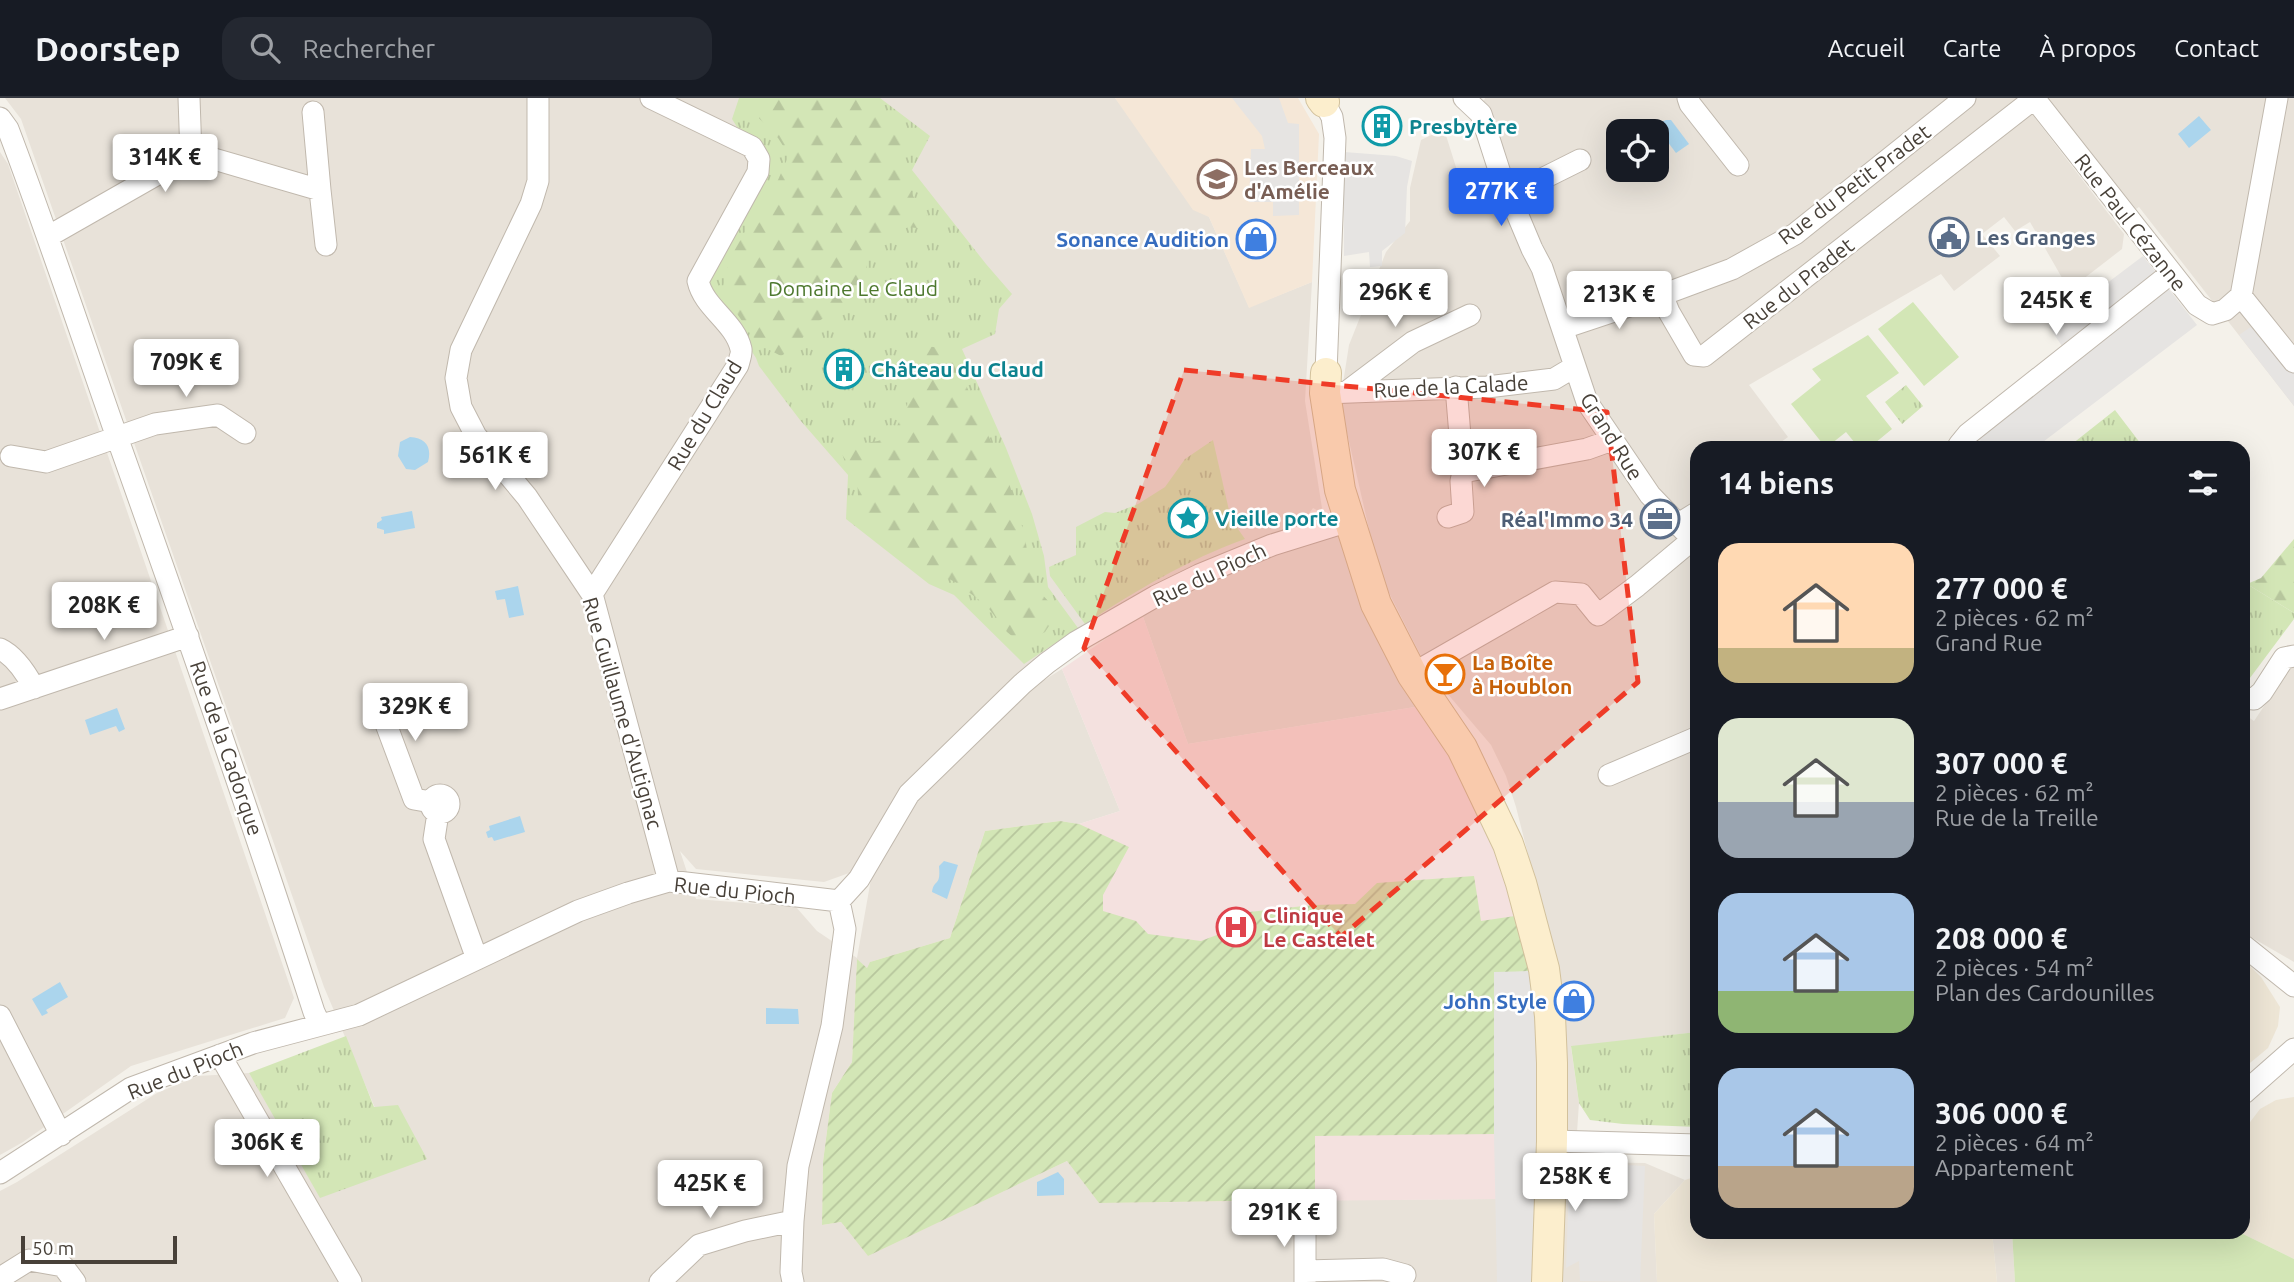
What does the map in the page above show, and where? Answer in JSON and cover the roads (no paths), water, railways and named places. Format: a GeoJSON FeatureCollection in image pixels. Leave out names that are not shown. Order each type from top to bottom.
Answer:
{"type":"FeatureCollection","features":[{"type":"Feature","properties":{"kind":"street"},"geometry":{"type":"LineString","coordinates":[[189,98],[191,155]]}},
{"type":"Feature","properties":{"kind":"street","name":"Rue Guillaume d'Autignac"},"geometry":{"type":"LineString","coordinates":[[538,98],[538,181],[531,204],[461,350],[456,378],[461,407],[476,436],[527,497],[592,594],[669,881]]}},
{"type":"Feature","properties":{"kind":"street","name":"Rue du Claud"},"geometry":{"type":"LineString","coordinates":[[592,594],[738,366],[741,350],[732,332],[701,293],[698,281],[758,172],[759,159],[752,147],[651,98]]}},
{"type":"Feature","properties":{"kind":"street"},"geometry":{"type":"LineString","coordinates":[[1464,98],[1486,106]]}},
{"type":"Feature","properties":{"kind":"street"},"geometry":{"type":"LineString","coordinates":[[1688,98],[1738,165]]}},
{"type":"Feature","properties":{"kind":"street","name":"Rue du Petit Pradet"},"geometry":{"type":"LineString","coordinates":[[1662,295],[1731,269],[1795,234],[1965,98]]}},
{"type":"Feature","properties":{"kind":"street","name":"Rue du Pradet"},"geometry":{"type":"LineString","coordinates":[[1662,295],[1694,355],[1704,356],[2034,98]]}},
{"type":"Feature","properties":{"kind":"street","name":"Rue Paul Cézanne"},"geometry":{"type":"LineString","coordinates":[[2034,98],[2197,305],[2212,314],[2225,310],[2241,296]]}},
{"type":"Feature","properties":{"kind":"street"},"geometry":{"type":"LineString","coordinates":[[2277,98],[2241,296],[2294,362]]}},
{"type":"Feature","properties":{"kind":"street"},"geometry":{"type":"LineString","coordinates":[[1322,100],[1332,117],[1335,138],[1333,386],[1340,489],[1376,604],[1412,674],[1462,748],[1508,844],[1544,969],[1550,1016],[1552,1141],[1547,1282]]}},
{"type":"Feature","properties":{"kind":"street","name":"Grand Rue"},"geometry":{"type":"LineString","coordinates":[[1486,106],[1500,173],[1542,268],[1587,401],[1650,495],[1689,536]]}},
{"type":"Feature","properties":{"kind":"street"},"geometry":{"type":"LineString","coordinates":[[313,112],[326,245]]}},
{"type":"Feature","properties":{"kind":"street","name":"Rue de la Cadorque"},"geometry":{"type":"LineString","coordinates":[[0,118],[8,129],[49,236],[320,1026]]}},
{"type":"Feature","properties":{"kind":"street"},"geometry":{"type":"LineString","coordinates":[[49,236],[191,155],[214,159],[320,190]]}},
{"type":"Feature","properties":{"kind":"street"},"geometry":{"type":"LineString","coordinates":[[1510,195],[1580,160]]}},
{"type":"Feature","properties":{"kind":"street"},"geometry":{"type":"LineString","coordinates":[[1964,441],[2170,274]]}},
{"type":"Feature","properties":{"kind":"street"},"geometry":{"type":"LineString","coordinates":[[1563,328],[1662,295]]}},
{"type":"Feature","properties":{"kind":"street"},"geometry":{"type":"LineString","coordinates":[[1333,386],[1413,342],[1470,315]]}},
{"type":"Feature","properties":{"kind":"street","name":"Rue de la Calade"},"geometry":{"type":"LineString","coordinates":[[1333,386],[1392,392],[1487,387],[1554,379],[1574,367]]}},
{"type":"Feature","properties":{"kind":"street"},"geometry":{"type":"LineString","coordinates":[[1448,517],[1463,512],[1463,472],[1456,387]]}},
{"type":"Feature","properties":{"kind":"street"},"geometry":{"type":"LineString","coordinates":[[11,457],[46,462],[155,424],[218,415],[245,433]]}},
{"type":"Feature","properties":{"kind":"street"},"geometry":{"type":"LineString","coordinates":[[1463,472],[1587,449],[1612,440]]}},
{"type":"Feature","properties":{"kind":"street","name":"Rue du Pioch"},"geometry":{"type":"LineString","coordinates":[[0,1173],[131,1088],[253,1043],[359,1015],[578,911],[669,881],[839,901],[859,879],[909,794],[1047,663],[1076,642],[1199,575],[1272,545],[1349,521]]}},
{"type":"Feature","properties":{"kind":"street"},"geometry":{"type":"LineString","coordinates":[[1412,674],[1555,592],[1581,594],[1598,615],[1637,586],[1689,536]]}},
{"type":"Feature","properties":{"kind":"street"},"geometry":{"type":"LineString","coordinates":[[0,699],[188,636]]}},
{"type":"Feature","properties":{"kind":"street"},"geometry":{"type":"LineString","coordinates":[[0,649],[28,676],[34,688]]}},
{"type":"Feature","properties":{"kind":"street"},"geometry":{"type":"LineString","coordinates":[[2250,698],[2255,698],[2262,692],[2284,658],[2294,656]]}},
{"type":"Feature","properties":{"kind":"street"},"geometry":{"type":"LineString","coordinates":[[380,708],[415,799],[434,808],[434,839],[477,959]]}},
{"type":"Feature","properties":{"kind":"street"},"geometry":{"type":"LineString","coordinates":[[1609,775],[1690,740]]}},
{"type":"Feature","properties":{"kind":"street"},"geometry":{"type":"LineString","coordinates":[[793,1282],[793,1221],[798,1166],[832,1026],[845,929],[839,901]]}},
{"type":"Feature","properties":{"kind":"street"},"geometry":{"type":"LineString","coordinates":[[2250,951],[2294,986]]}},
{"type":"Feature","properties":{"kind":"street"},"geometry":{"type":"LineString","coordinates":[[0,1016],[61,1135]]}},
{"type":"Feature","properties":{"kind":"street"},"geometry":{"type":"LineString","coordinates":[[2250,1088],[2294,1049]]}},
{"type":"Feature","properties":{"kind":"street"},"geometry":{"type":"LineString","coordinates":[[220,1055],[351,1282]]}},
{"type":"Feature","properties":{"kind":"street"},"geometry":{"type":"LineString","coordinates":[[1552,1141],[1690,1145]]}},
{"type":"Feature","properties":{"kind":"street"},"geometry":{"type":"LineString","coordinates":[[1305,1215],[1305,1277],[1383,1269],[1405,1275]]}},
{"type":"Feature","properties":{"kind":"street"},"geometry":{"type":"LineString","coordinates":[[660,1282],[699,1245],[745,1231],[793,1221]]}},
{"type":"Feature","properties":{"kind":"street"},"geometry":{"type":"LineString","coordinates":[[0,1278],[29,1260],[63,1266],[75,1282]]}},
{"type":"Feature","properties":{"kind":"water"},"geometry":{"type":"Polygon","coordinates":[[[2199,116],[2211,130],[2189,148],[2178,134],[2199,116]]]}},
{"type":"Feature","properties":{"kind":"water"},"geometry":{"type":"Polygon","coordinates":[[[1669,120],[1689,144],[1676,153],[1669,144],[1669,120]]]}},
{"type":"Feature","properties":{"kind":"water"},"geometry":{"type":"Polygon","coordinates":[[[410,437],[424,441],[429,452],[428,462],[415,470],[406,469],[398,456],[400,442],[410,437]]]}},
{"type":"Feature","properties":{"kind":"water"},"geometry":{"type":"Polygon","coordinates":[[[412,511],[415,528],[384,534],[384,530],[377,528],[381,517],[412,511]]]}},
{"type":"Feature","properties":{"kind":"water"},"geometry":{"type":"Polygon","coordinates":[[[518,586],[524,615],[509,618],[505,599],[497,600],[495,591],[518,586]]]}},
{"type":"Feature","properties":{"kind":"water"},"geometry":{"type":"Polygon","coordinates":[[[117,708],[125,729],[119,732],[116,726],[90,735],[85,720],[117,708]]]}},
{"type":"Feature","properties":{"kind":"water"},"geometry":{"type":"Polygon","coordinates":[[[520,816],[525,832],[494,841],[492,837],[488,838],[486,832],[490,830],[489,826],[520,816]]]}},
{"type":"Feature","properties":{"kind":"water"},"geometry":{"type":"Polygon","coordinates":[[[944,861],[958,865],[947,899],[932,892],[939,877],[939,866],[944,861]]]}},
{"type":"Feature","properties":{"kind":"water"},"geometry":{"type":"Polygon","coordinates":[[[60,982],[68,997],[46,1010],[48,1013],[42,1016],[32,999],[60,982]]]}},
{"type":"Feature","properties":{"kind":"water"},"geometry":{"type":"Polygon","coordinates":[[[766,1008],[798,1009],[799,1024],[766,1024],[766,1008]]]}},
{"type":"Feature","properties":{"kind":"water"},"geometry":{"type":"Polygon","coordinates":[[[1058,1172],[1064,1179],[1064,1195],[1037,1196],[1037,1182],[1058,1172]]]}},
{"type":"Feature","properties":{"kind":"place","name":"Presbytère"},"geometry":{"type":"Point","coordinates":[1382,126]}},
{"type":"Feature","properties":{"kind":"place","name":"Les Berceaux d'Amélie"},"geometry":{"type":"Point","coordinates":[1217,179]}},
{"type":"Feature","properties":{"kind":"place","name":"Les Granges"},"geometry":{"type":"Point","coordinates":[1949,237]}},
{"type":"Feature","properties":{"kind":"place","name":"Sonance Audition"},"geometry":{"type":"Point","coordinates":[1256,239]}},
{"type":"Feature","properties":{"kind":"place","name":"Château du Claud"},"geometry":{"type":"Point","coordinates":[844,369]}},
{"type":"Feature","properties":{"kind":"place","name":"Vieille porte"},"geometry":{"type":"Point","coordinates":[1188,518]}},
{"type":"Feature","properties":{"kind":"place","name":"Réal'Immo 34"},"geometry":{"type":"Point","coordinates":[1660,519]}},
{"type":"Feature","properties":{"kind":"place","name":"La Boîte à Houblon"},"geometry":{"type":"Point","coordinates":[1445,674]}},
{"type":"Feature","properties":{"kind":"place","name":"Clinique Le Castelet"},"geometry":{"type":"Point","coordinates":[1236,927]}},
{"type":"Feature","properties":{"kind":"place","name":"John Style"},"geometry":{"type":"Point","coordinates":[1574,1001]}},
{"type":"Feature","properties":{"kind":"park label","name":"Domaine Le Claud"},"geometry":{"type":"Point","coordinates":[853,288]}}]}
